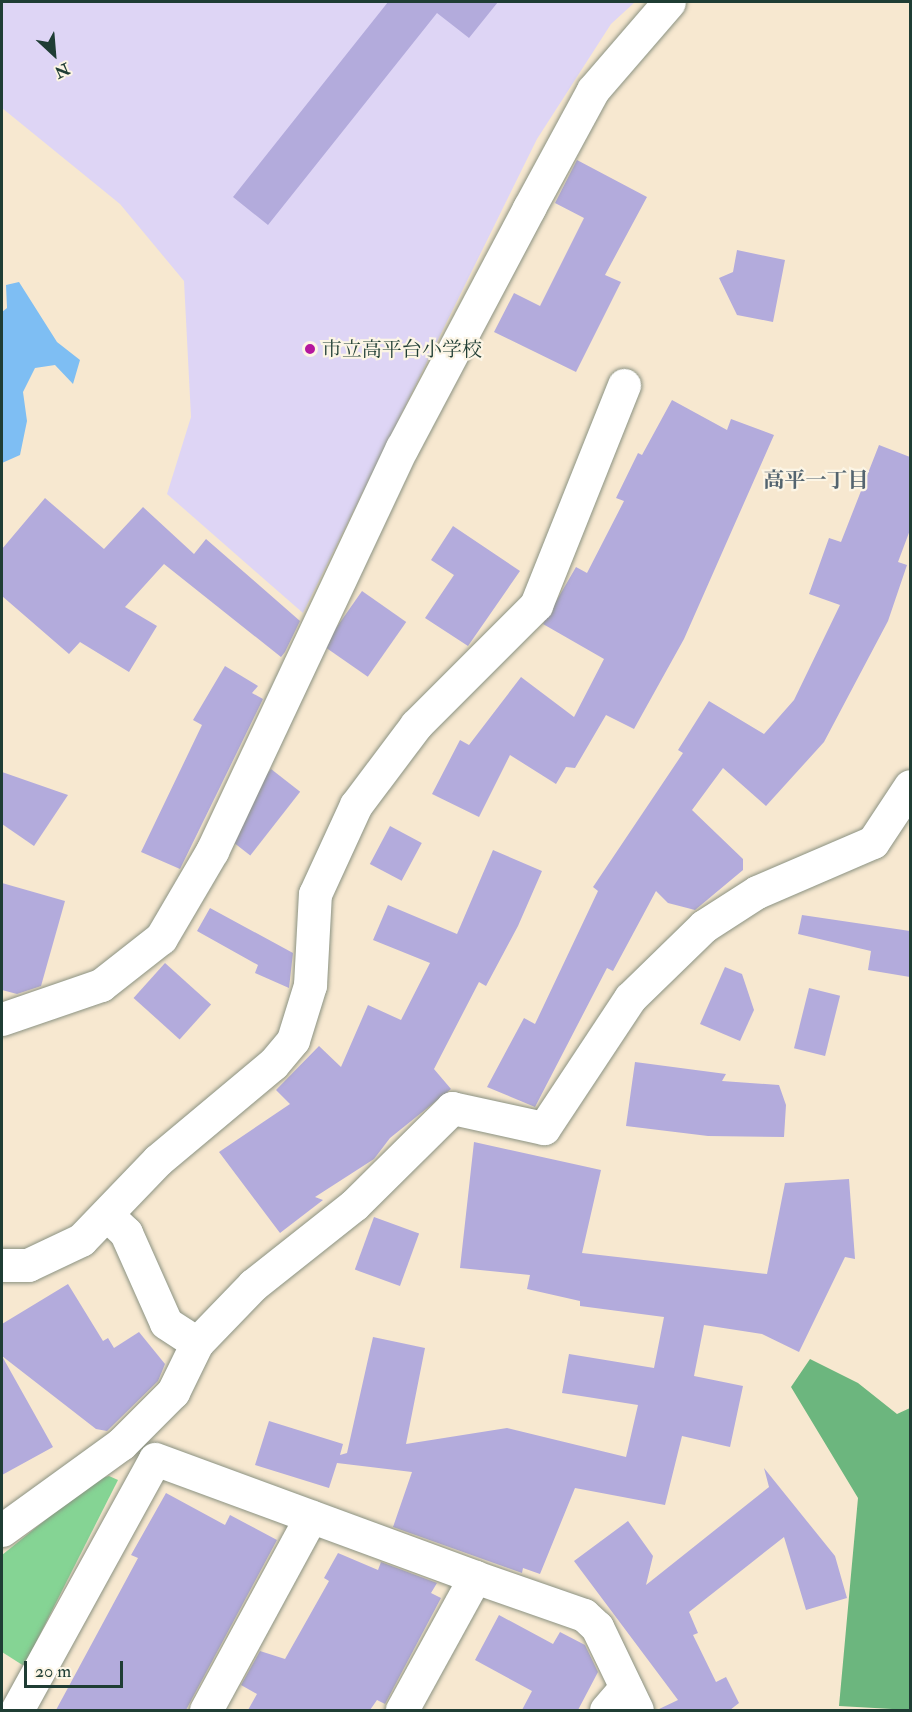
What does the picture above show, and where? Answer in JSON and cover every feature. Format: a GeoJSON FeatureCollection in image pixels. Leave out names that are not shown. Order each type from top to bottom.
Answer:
{"type":"FeatureCollection","features":[{"type":"Feature","properties":{"kind":"street"},"geometry":{"type":"LineString","coordinates":[[2,1019],[101,985],[161,938],[212,850],[402,448],[593,90],[669,2]]}},
{"type":"Feature","properties":{"kind":"street"},"geometry":{"type":"LineString","coordinates":[[2,1265],[50,1258],[81,1240],[158,1160],[273,1064],[293,1040],[310,985],[315,894],[356,805],[416,725],[536,605],[624,385]]}},
{"type":"Feature","properties":{"kind":"street"},"geometry":{"type":"LineString","coordinates":[[2,1530],[121,1444],[173,1392],[197,1343],[253,1285],[354,1205],[452,1108],[544,1128],[630,998],[705,926],[758,892],[873,842],[910,786]]}},
{"type":"Feature","properties":{"kind":"street"},"geometry":{"type":"LineString","coordinates":[[107,1215],[126,1233],[166,1323],[197,1343]]}},
{"type":"Feature","properties":{"kind":"street"},"geometry":{"type":"LineString","coordinates":[[121,1444],[155,1459],[311,1517],[585,1615],[597,1627],[623,1703]]}},
{"type":"Feature","properties":{"kind":"street"},"geometry":{"type":"LineString","coordinates":[[17,1710],[155,1459]]}},
{"type":"Feature","properties":{"kind":"street"},"geometry":{"type":"LineString","coordinates":[[206,1710],[311,1517]]}},
{"type":"Feature","properties":{"kind":"street"},"geometry":{"type":"LineString","coordinates":[[402,1710],[476,1577]]}},
{"type":"Feature","properties":{"kind":"shaded area","name":"市立高平台小学校"},"geometry":{"type":"Polygon","coordinates":[[[2,2],[635,2],[611,24],[537,139],[303,613],[167,494],[191,417],[184,281],[120,204],[2,108],[2,2]]]}},
{"type":"Feature","properties":{"kind":"green space"},"geometry":{"type":"Polygon","coordinates":[[[810,1359],[858,1383],[897,1414],[910,1408],[910,1710],[839,1706],[858,1498],[791,1387],[810,1359]]]}},
{"type":"Feature","properties":{"kind":"green space"},"geometry":{"type":"Polygon","coordinates":[[[109,1476],[118,1480],[24,1666],[2,1652],[2,1555],[95,1480],[109,1476]]]}},
{"type":"Feature","properties":{"kind":"water"},"geometry":{"type":"Polygon","coordinates":[[[19,282],[57,342],[80,360],[73,384],[55,365],[35,368],[23,392],[27,421],[20,455],[2,463],[2,312],[7,308],[6,285],[19,282]]]}},
{"type":"Feature","properties":{"kind":"building"},"geometry":{"type":"Polygon","coordinates":[[[388,2],[498,2],[469,38],[437,13],[268,225],[233,197],[388,2]]]}},
{"type":"Feature","properties":{"kind":"building"},"geometry":{"type":"Polygon","coordinates":[[[577,160],[647,197],[605,275],[621,282],[576,372],[494,332],[514,293],[540,306],[584,218],[555,203],[577,160]]]}},
{"type":"Feature","properties":{"kind":"building"},"geometry":{"type":"Polygon","coordinates":[[[737,250],[785,260],[773,322],[737,315],[719,278],[733,272],[737,250]]]}},
{"type":"Feature","properties":{"kind":"building"},"geometry":{"type":"Polygon","coordinates":[[[672,400],[727,430],[731,419],[774,435],[684,639],[634,729],[606,715],[575,768],[566,767],[556,784],[510,755],[479,817],[432,794],[460,740],[469,745],[521,677],[574,717],[604,659],[543,624],[576,567],[587,573],[624,501],[616,498],[638,453],[642,455],[672,400]]]}},
{"type":"Feature","properties":{"kind":"building"},"geometry":{"type":"Polygon","coordinates":[[[879,445],[910,457],[910,530],[898,562],[907,565],[888,621],[824,742],[766,806],[723,768],[692,810],[743,859],[743,870],[695,910],[668,903],[656,891],[613,971],[607,968],[535,1107],[487,1087],[524,1018],[535,1024],[598,891],[593,887],[683,753],[678,750],[709,701],[764,734],[794,700],[840,605],[809,594],[829,538],[841,542],[879,445]]]}},
{"type":"Feature","properties":{"kind":"building"},"geometry":{"type":"Polygon","coordinates":[[[45,498],[104,549],[143,507],[194,554],[206,539],[300,621],[285,652],[281,657],[164,564],[125,607],[157,626],[129,672],[80,642],[69,654],[2,596],[2,549],[45,498]]]}},
{"type":"Feature","properties":{"kind":"building"},"geometry":{"type":"Polygon","coordinates":[[[453,526],[520,571],[468,646],[425,618],[454,575],[431,560],[453,526]]]}},
{"type":"Feature","properties":{"kind":"building"},"geometry":{"type":"Polygon","coordinates":[[[362,591],[406,622],[368,677],[324,646],[362,591]]]}},
{"type":"Feature","properties":{"kind":"building"},"geometry":{"type":"Polygon","coordinates":[[[225,666],[258,686],[252,693],[263,699],[180,869],[141,852],[202,725],[193,720],[225,666]]]}},
{"type":"Feature","properties":{"kind":"building"},"geometry":{"type":"Polygon","coordinates":[[[271,769],[300,792],[250,856],[221,833],[271,769]]]}},
{"type":"Feature","properties":{"kind":"building"},"geometry":{"type":"Polygon","coordinates":[[[2,772],[68,795],[34,846],[2,824],[2,772]]]}},
{"type":"Feature","properties":{"kind":"building"},"geometry":{"type":"Polygon","coordinates":[[[390,826],[422,843],[402,881],[370,864],[390,826]]]}},
{"type":"Feature","properties":{"kind":"building"},"geometry":{"type":"Polygon","coordinates":[[[493,850],[542,871],[518,926],[486,986],[479,982],[434,1069],[451,1089],[390,1138],[374,1159],[315,1197],[323,1200],[280,1233],[219,1152],[290,1104],[276,1090],[319,1046],[341,1067],[368,1005],[401,1020],[430,963],[373,940],[388,905],[457,934],[493,850]]]}},
{"type":"Feature","properties":{"kind":"building"},"geometry":{"type":"Polygon","coordinates":[[[2,883],[65,901],[41,986],[17,994],[2,990],[2,883]]]}},
{"type":"Feature","properties":{"kind":"building"},"geometry":{"type":"Polygon","coordinates":[[[210,908],[293,953],[289,988],[255,973],[258,965],[197,931],[210,908]]]}},
{"type":"Feature","properties":{"kind":"building"},"geometry":{"type":"Polygon","coordinates":[[[802,915],[910,931],[910,977],[868,970],[871,951],[798,934],[802,915]]]}},
{"type":"Feature","properties":{"kind":"building"},"geometry":{"type":"Polygon","coordinates":[[[165,963],[211,1004],[180,1039],[134,998],[165,963]]]}},
{"type":"Feature","properties":{"kind":"building"},"geometry":{"type":"Polygon","coordinates":[[[725,967],[742,974],[754,1010],[740,1041],[700,1024],[725,967]]]}},
{"type":"Feature","properties":{"kind":"building"},"geometry":{"type":"Polygon","coordinates":[[[809,988],[840,996],[825,1056],[794,1048],[809,988]]]}},
{"type":"Feature","properties":{"kind":"building"},"geometry":{"type":"Polygon","coordinates":[[[635,1062],[726,1074],[722,1081],[779,1085],[786,1105],[784,1137],[708,1136],[626,1126],[635,1062]]]}},
{"type":"Feature","properties":{"kind":"building"},"geometry":{"type":"Polygon","coordinates":[[[474,1142],[601,1170],[582,1253],[767,1274],[785,1183],[849,1179],[855,1259],[845,1257],[799,1352],[762,1334],[704,1325],[694,1376],[743,1386],[730,1447],[682,1436],[665,1505],[575,1488],[540,1574],[523,1568],[522,1573],[393,1527],[412,1472],[337,1463],[329,1488],[255,1465],[269,1421],[343,1444],[340,1455],[347,1453],[373,1337],[425,1348],[406,1444],[507,1428],[626,1457],[638,1405],[562,1393],[569,1354],[654,1368],[664,1317],[580,1306],[580,1301],[527,1289],[530,1275],[460,1268],[474,1142]]]}},
{"type":"Feature","properties":{"kind":"building"},"geometry":{"type":"Polygon","coordinates":[[[374,1217],[419,1233],[400,1286],[355,1270],[374,1217]]]}},
{"type":"Feature","properties":{"kind":"building"},"geometry":{"type":"Polygon","coordinates":[[[68,1284],[103,1341],[108,1338],[114,1348],[139,1332],[165,1364],[158,1381],[107,1431],[96,1429],[2,1356],[2,1324],[68,1284]]]}},
{"type":"Feature","properties":{"kind":"building"},"geometry":{"type":"Polygon","coordinates":[[[2,1356],[53,1447],[2,1475],[2,1356]]]}},
{"type":"Feature","properties":{"kind":"building"},"geometry":{"type":"Polygon","coordinates":[[[764,1468],[835,1556],[847,1598],[806,1610],[784,1537],[689,1612],[698,1633],[693,1635],[716,1682],[726,1677],[739,1703],[730,1710],[657,1710],[678,1700],[574,1561],[628,1521],[653,1556],[646,1585],[769,1487],[764,1468]]]}},
{"type":"Feature","properties":{"kind":"building"},"geometry":{"type":"Polygon","coordinates":[[[166,1493],[225,1525],[230,1515],[277,1540],[186,1710],[56,1710],[138,1558],[131,1555],[166,1493]]]}},
{"type":"Feature","properties":{"kind":"building"},"geometry":{"type":"Polygon","coordinates":[[[338,1553],[378,1570],[381,1562],[437,1583],[431,1593],[441,1598],[385,1704],[377,1700],[370,1710],[248,1710],[257,1694],[241,1685],[260,1651],[285,1659],[329,1581],[324,1578],[338,1553]]]}},
{"type":"Feature","properties":{"kind":"building"},"geometry":{"type":"Polygon","coordinates":[[[499,1615],[553,1644],[560,1632],[585,1645],[598,1672],[578,1710],[522,1710],[532,1691],[475,1660],[499,1615]]]}},
{"type":"Feature","properties":{"kind":"place","name":"市立高平台小学校"},"geometry":{"type":"Point","coordinates":[310,349]}},
{"type":"Feature","properties":{"kind":"district","name":"高平一丁目"},"geometry":{"type":"Point","coordinates":[816,481]}}]}
